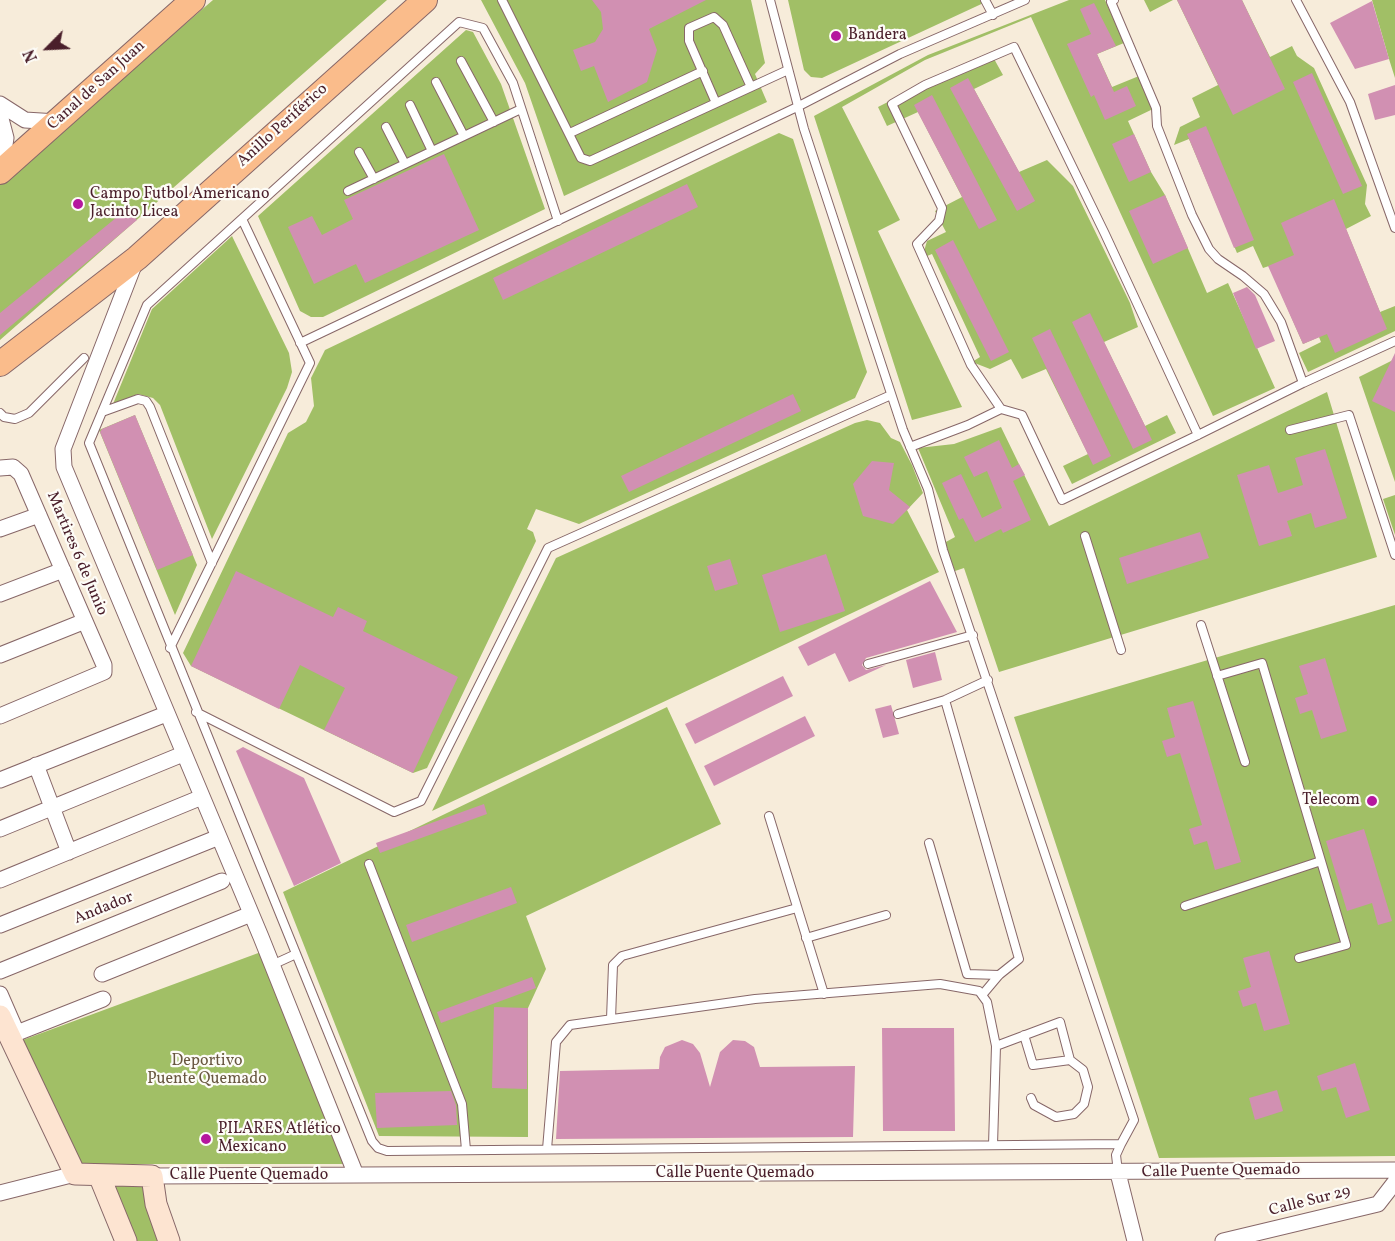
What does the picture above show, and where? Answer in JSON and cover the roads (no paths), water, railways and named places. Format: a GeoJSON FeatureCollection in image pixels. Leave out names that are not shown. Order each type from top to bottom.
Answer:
{"type":"FeatureCollection","features":[{"type":"Feature","properties":{"kind":"main road","name":"Canal de San Juan"},"geometry":{"type":"LineString","coordinates":[[0,172],[193,0]]}},
{"type":"Feature","properties":{"kind":"main road","name":"Anillo Periférico"},"geometry":{"type":"LineString","coordinates":[[0,364],[137,258],[425,0]]}},
{"type":"Feature","properties":{"kind":"street"},"geometry":{"type":"LineString","coordinates":[[0,104],[25,120],[57,123]]}},
{"type":"Feature","properties":{"kind":"street"},"geometry":{"type":"LineString","coordinates":[[0,115],[6,138],[0,172]]}},
{"type":"Feature","properties":{"kind":"street"},"geometry":{"type":"LineString","coordinates":[[137,258],[62,458],[166,714],[272,965],[356,1175]]}},
{"type":"Feature","properties":{"kind":"street","name":"Martires 6 de Junio"},"geometry":{"type":"LineString","coordinates":[[0,468],[13,467],[21,474],[85,621],[104,672],[0,716]]}},
{"type":"Feature","properties":{"kind":"street"},"geometry":{"type":"LineString","coordinates":[[0,529],[39,515]]}},
{"type":"Feature","properties":{"kind":"street"},"geometry":{"type":"LineString","coordinates":[[0,594],[63,570]]}},
{"type":"Feature","properties":{"kind":"street"},"geometry":{"type":"LineString","coordinates":[[0,655],[85,621]]}},
{"type":"Feature","properties":{"kind":"street"},"geometry":{"type":"LineString","coordinates":[[0,780],[166,714]]}},
{"type":"Feature","properties":{"kind":"street"},"geometry":{"type":"LineString","coordinates":[[0,829],[183,754]]}},
{"type":"Feature","properties":{"kind":"street"},"geometry":{"type":"LineString","coordinates":[[36,765],[69,852]]}},
{"type":"Feature","properties":{"kind":"street"},"geometry":{"type":"LineString","coordinates":[[0,880],[202,797]]}},
{"type":"Feature","properties":{"kind":"street","name":"Andador"},"geometry":{"type":"LineString","coordinates":[[0,924],[219,837]]}},
{"type":"Feature","properties":{"kind":"street","name":"Andador"},"geometry":{"type":"LineString","coordinates":[[0,971],[222,881]]}},
{"type":"Feature","properties":{"kind":"street"},"geometry":{"type":"LineString","coordinates":[[102,974],[251,914]]}},
{"type":"Feature","properties":{"kind":"street"},"geometry":{"type":"LineString","coordinates":[[1,1002],[17,1033],[103,999]]}},
{"type":"Feature","properties":{"kind":"street"},"geometry":{"type":"LineString","coordinates":[[0,1193],[75,1174],[1,1002]]}},
{"type":"Feature","properties":{"kind":"street","name":"Calle Puente Quemado"},"geometry":{"type":"LineString","coordinates":[[75,1174],[152,1176],[1395,1170]]}},
{"type":"Feature","properties":{"kind":"street"},"geometry":{"type":"LineString","coordinates":[[1118,1173],[1135,1241]]}},
{"type":"Feature","properties":{"kind":"street"},"geometry":{"type":"LineString","coordinates":[[99,1175],[126,1241]]}},
{"type":"Feature","properties":{"kind":"street"},"geometry":{"type":"LineString","coordinates":[[152,1176],[156,1204],[169,1241]]}},
{"type":"Feature","properties":{"kind":"street","name":"Calle Sur 29"},"geometry":{"type":"LineString","coordinates":[[1223,1241],[1378,1204],[1395,1182]]}},
{"type":"Feature","properties":{"kind":"lane"},"geometry":{"type":"LineString","coordinates":[[502,0],[581,158],[590,161],[788,70]]}},
{"type":"Feature","properties":{"kind":"lane"},"geometry":{"type":"LineString","coordinates":[[770,0],[797,107],[891,395],[928,489],[943,550],[1134,1120],[1116,1155],[1118,1173]]}},
{"type":"Feature","properties":{"kind":"lane"},"geometry":{"type":"LineString","coordinates":[[985,0],[993,15]]}},
{"type":"Feature","properties":{"kind":"lane"},"geometry":{"type":"LineString","coordinates":[[300,343],[797,107],[900,54],[1024,0]]}},
{"type":"Feature","properties":{"kind":"lane"},"geometry":{"type":"LineString","coordinates":[[1112,0],[1156,108],[1157,126],[1191,214],[1209,249],[1218,259],[1264,294],[1281,322],[1303,383]]}},
{"type":"Feature","properties":{"kind":"lane"},"geometry":{"type":"LineString","coordinates":[[1296,0],[1350,102],[1395,228]]}},
{"type":"Feature","properties":{"kind":"lane"},"geometry":{"type":"LineString","coordinates":[[717,103],[689,41],[689,28],[714,17],[723,25],[751,87]]}},
{"type":"Feature","properties":{"kind":"lane"},"geometry":{"type":"LineString","coordinates":[[558,221],[513,83],[483,28],[459,22],[147,305],[89,443],[170,648],[372,1141],[378,1148],[387,1151],[1121,1144]]}},
{"type":"Feature","properties":{"kind":"lane"},"geometry":{"type":"LineString","coordinates":[[1198,435],[1105,234],[1014,47],[925,85],[892,104],[942,208],[939,221],[917,244],[971,365],[1001,409],[1022,415],[1062,500],[1395,341]]}},
{"type":"Feature","properties":{"kind":"lane"},"geometry":{"type":"LineString","coordinates":[[461,60],[494,122]]}},
{"type":"Feature","properties":{"kind":"lane"},"geometry":{"type":"LineString","coordinates":[[570,133],[703,71]]}},
{"type":"Feature","properties":{"kind":"lane"},"geometry":{"type":"LineString","coordinates":[[436,82],[464,136]]}},
{"type":"Feature","properties":{"kind":"lane"},"geometry":{"type":"LineString","coordinates":[[410,105],[432,151]]}},
{"type":"Feature","properties":{"kind":"lane"},"geometry":{"type":"LineString","coordinates":[[348,191],[521,108]]}},
{"type":"Feature","properties":{"kind":"lane"},"geometry":{"type":"LineString","coordinates":[[386,127],[405,164]]}},
{"type":"Feature","properties":{"kind":"lane"},"geometry":{"type":"LineString","coordinates":[[359,152],[374,179]]}},
{"type":"Feature","properties":{"kind":"lane"},"geometry":{"type":"LineString","coordinates":[[170,648],[310,363],[242,219]]}},
{"type":"Feature","properties":{"kind":"lane"},"geometry":{"type":"LineString","coordinates":[[0,413],[4,417],[15,419],[29,414],[84,358]]}},
{"type":"Feature","properties":{"kind":"lane"},"geometry":{"type":"LineString","coordinates":[[196,712],[394,812],[421,801],[548,548],[891,395]]}},
{"type":"Feature","properties":{"kind":"lane"},"geometry":{"type":"LineString","coordinates":[[102,412],[138,399],[146,401],[212,563]]}},
{"type":"Feature","properties":{"kind":"lane"},"geometry":{"type":"LineString","coordinates":[[910,447],[968,425],[1001,409]]}},
{"type":"Feature","properties":{"kind":"lane"},"geometry":{"type":"LineString","coordinates":[[1290,430],[1349,415],[1395,555]]}},
{"type":"Feature","properties":{"kind":"lane"},"geometry":{"type":"LineString","coordinates":[[1085,536],[1121,650]]}},
{"type":"Feature","properties":{"kind":"lane"},"geometry":{"type":"LineString","coordinates":[[1201,625],[1245,762]]}},
{"type":"Feature","properties":{"kind":"lane"},"geometry":{"type":"LineString","coordinates":[[868,664],[973,635]]}},
{"type":"Feature","properties":{"kind":"lane"},"geometry":{"type":"LineString","coordinates":[[1217,676],[1262,663],[1346,945],[1299,958]]}},
{"type":"Feature","properties":{"kind":"lane"},"geometry":{"type":"LineString","coordinates":[[898,714],[945,700],[988,680]]}},
{"type":"Feature","properties":{"kind":"lane"},"geometry":{"type":"LineString","coordinates":[[945,700],[1019,959],[999,975],[983,994]]}},
{"type":"Feature","properties":{"kind":"lane"},"geometry":{"type":"LineString","coordinates":[[769,816],[824,994]]}},
{"type":"Feature","properties":{"kind":"lane"},"geometry":{"type":"LineString","coordinates":[[929,843],[967,974],[999,975]]}},
{"type":"Feature","properties":{"kind":"lane"},"geometry":{"type":"LineString","coordinates":[[1185,906],[1321,861]]}},
{"type":"Feature","properties":{"kind":"lane"},"geometry":{"type":"LineString","coordinates":[[369,864],[462,1104],[466,1150]]}},
{"type":"Feature","properties":{"kind":"lane"},"geometry":{"type":"LineString","coordinates":[[611,1019],[613,965],[622,956],[797,908]]}},
{"type":"Feature","properties":{"kind":"lane"},"geometry":{"type":"LineString","coordinates":[[806,938],[886,915]]}},
{"type":"Feature","properties":{"kind":"lane"},"geometry":{"type":"LineString","coordinates":[[272,965],[296,954]]}},
{"type":"Feature","properties":{"kind":"lane"},"geometry":{"type":"LineString","coordinates":[[548,1149],[556,1042],[570,1025],[755,999],[940,984],[979,990],[983,994],[996,1046],[993,1145]]}},
{"type":"Feature","properties":{"kind":"lane"},"geometry":{"type":"LineString","coordinates":[[996,1046],[1060,1022],[1070,1060],[1083,1070],[1088,1087],[1084,1104],[1074,1114],[1056,1117],[1035,1105],[1031,1098]]}},
{"type":"Feature","properties":{"kind":"lane"},"geometry":{"type":"LineString","coordinates":[[1024,1035],[1033,1065],[1070,1060]]}},
{"type":"Feature","properties":{"kind":"place","name":"Bandera"},"geometry":{"type":"Point","coordinates":[836,36]}},
{"type":"Feature","properties":{"kind":"place","name":"Campo Futbol Americano Jacinto Licea"},"geometry":{"type":"Point","coordinates":[78,204]}},
{"type":"Feature","properties":{"kind":"place","name":"Telecom"},"geometry":{"type":"Point","coordinates":[1372,801]}},
{"type":"Feature","properties":{"kind":"place","name":"PILARES Atlético Mexicano"},"geometry":{"type":"Point","coordinates":[206,1139]}},
{"type":"Feature","properties":{"kind":"park label","name":"Deportivo Puente Quemado"},"geometry":{"type":"Point","coordinates":[207,1071]}}]}
